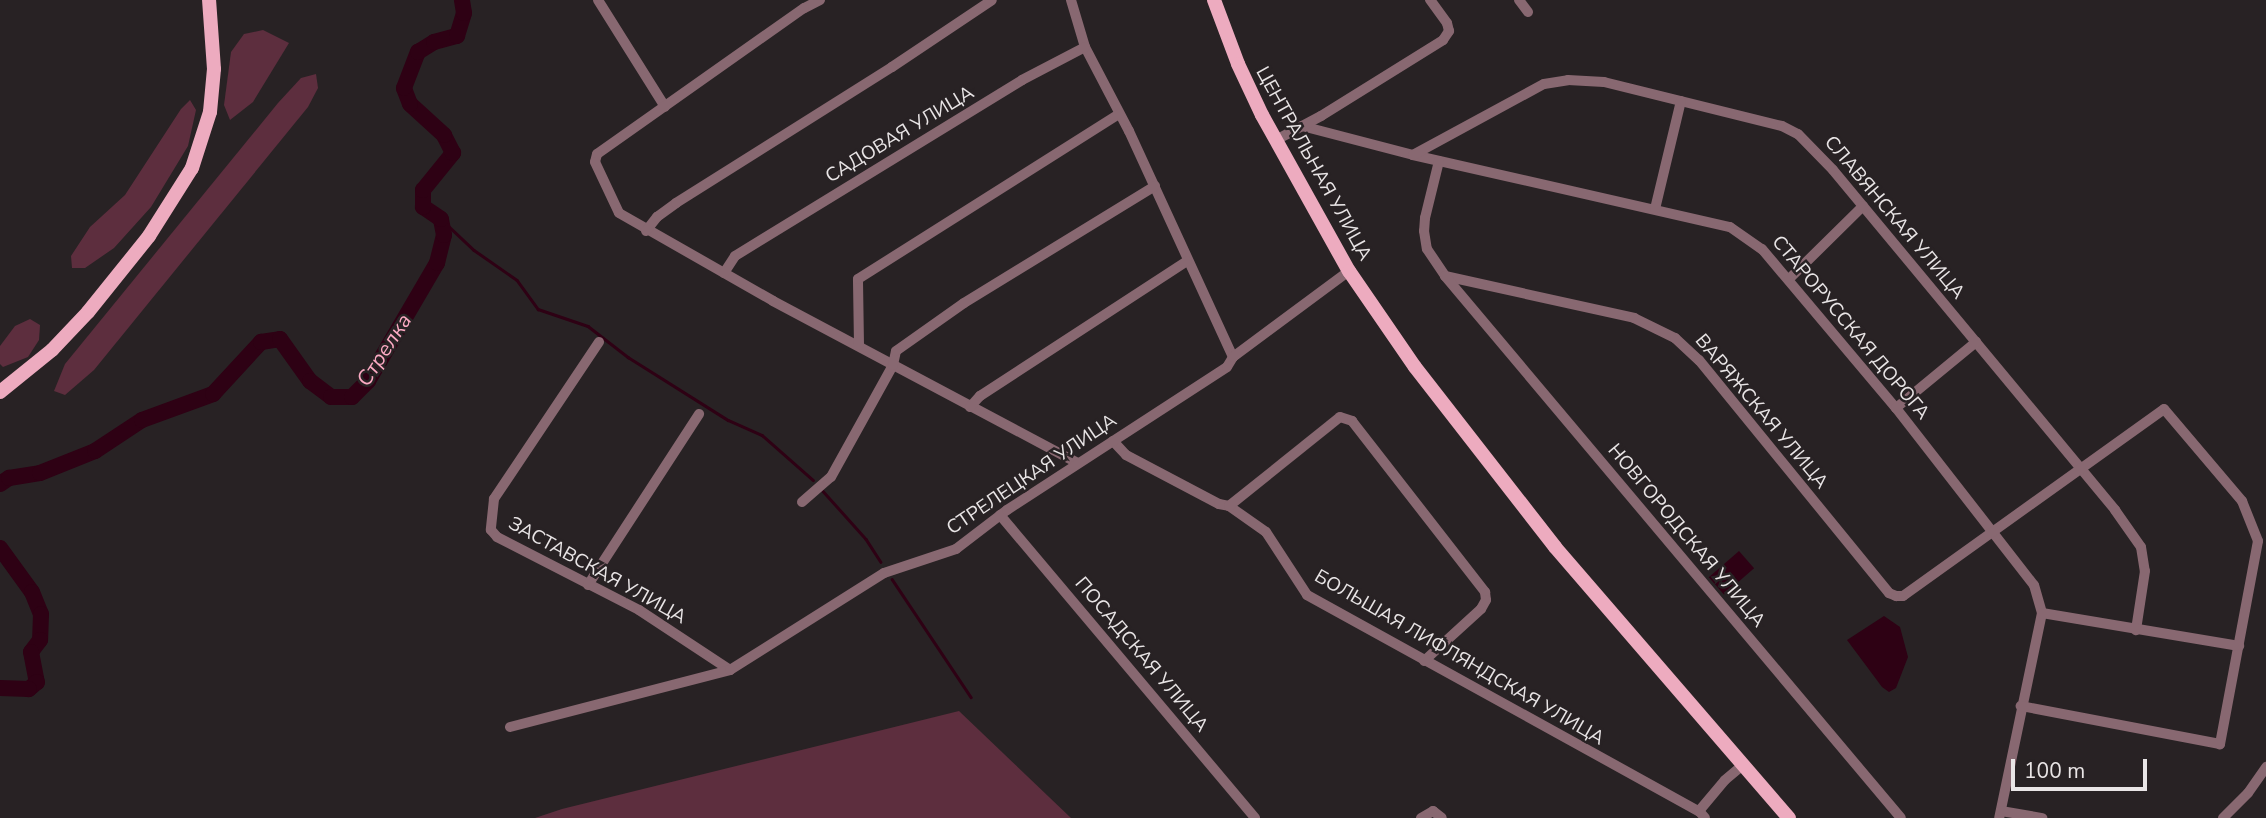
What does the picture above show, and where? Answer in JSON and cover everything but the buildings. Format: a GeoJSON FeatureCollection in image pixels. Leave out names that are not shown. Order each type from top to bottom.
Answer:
{"type":"FeatureCollection","features":[{"type":"Feature","properties":{"kind":"main road"},"geometry":{"type":"LineString","coordinates":[[0,392],[52,350],[88,312],[149,236],[192,168],[210,113],[214,69],[209,0]]}},
{"type":"Feature","properties":{"kind":"main road","name":"ЦЕНТРАЛЬНАЯ УЛИЦА"},"geometry":{"type":"LineString","coordinates":[[1214,0],[1238,64],[1276,140],[1349,271],[1371,303],[1483,458],[1555,547],[1789,818]]}},
{"type":"Feature","properties":{"kind":"street"},"geometry":{"type":"LineString","coordinates":[[598,0],[664,107]]}},
{"type":"Feature","properties":{"kind":"street"},"geometry":{"type":"LineString","coordinates":[[820,0],[800,4],[597,154],[595,162],[619,213],[646,231],[892,365],[1078,463]]}},
{"type":"Feature","properties":{"kind":"street"},"geometry":{"type":"LineString","coordinates":[[646,231],[657,217],[676,204],[892,68],[992,0]]}},
{"type":"Feature","properties":{"kind":"street"},"geometry":{"type":"LineString","coordinates":[[1071,0],[1085,47],[1155,186],[1186,261],[1233,357]]}},
{"type":"Feature","properties":{"kind":"street"},"geometry":{"type":"LineString","coordinates":[[1276,140],[1443,40],[1449,31],[1447,23],[1430,0]]}},
{"type":"Feature","properties":{"kind":"street"},"geometry":{"type":"LineString","coordinates":[[1519,0],[1528,12]]}},
{"type":"Feature","properties":{"kind":"street","name":"САДОВАЯ УЛИЦА"},"geometry":{"type":"LineString","coordinates":[[724,273],[735,256],[1022,80],[1085,47]]}},
{"type":"Feature","properties":{"kind":"street","name":"СЛАВЯНСКАЯ УЛИЦА"},"geometry":{"type":"LineString","coordinates":[[1413,155],[1544,84],[1568,80],[1604,82],[1782,126],[1798,134],[1863,206],[1976,342],[2141,547],[2145,571],[2136,630]]}},
{"type":"Feature","properties":{"kind":"street"},"geometry":{"type":"LineString","coordinates":[[1655,209],[1681,101]]}},
{"type":"Feature","properties":{"kind":"street"},"geometry":{"type":"LineString","coordinates":[[859,345],[858,279],[975,202],[1119,114]]}},
{"type":"Feature","properties":{"kind":"street","name":"СТАРОРУССКАЯ ДОРОГА"},"geometry":{"type":"LineString","coordinates":[[1302,126],[1413,155],[1730,227],[1762,249],[1790,279],[1896,408],[2034,584],[2042,613]]}},
{"type":"Feature","properties":{"kind":"street"},"geometry":{"type":"LineString","coordinates":[[1439,161],[1424,218],[1424,232],[1427,249],[1445,276]]}},
{"type":"Feature","properties":{"kind":"street"},"geometry":{"type":"LineString","coordinates":[[802,502],[831,477],[892,365],[896,351],[964,303],[1155,186]]}},
{"type":"Feature","properties":{"kind":"street"},"geometry":{"type":"LineString","coordinates":[[1790,279],[1863,206]]}},
{"type":"Feature","properties":{"kind":"street"},"geometry":{"type":"LineString","coordinates":[[970,407],[979,396],[1186,261]]}},
{"type":"Feature","properties":{"kind":"street","name":"СТРЕЛЕЦКАЯ УЛИЦА"},"geometry":{"type":"LineString","coordinates":[[510,727],[730,670],[884,573],[956,549],[1000,515],[1227,367],[1233,357],[1349,271]]}},
{"type":"Feature","properties":{"kind":"street","name":"ВАРЯЖСКАЯ УЛИЦА"},"geometry":{"type":"LineString","coordinates":[[1445,276],[1634,318],[1675,338],[1699,360],[1889,593],[1903,596],[2164,409],[2242,502],[2253,523],[2257,551],[2239,646]]}},
{"type":"Feature","properties":{"kind":"street","name":"НОВГОРОДСКАЯ УЛИЦА"},"geometry":{"type":"LineString","coordinates":[[1445,276],[1901,818]]}},
{"type":"Feature","properties":{"kind":"street","name":"ЗАСТАВСКАЯ УЛИЦА"},"geometry":{"type":"LineString","coordinates":[[599,342],[494,499],[491,530],[497,537],[639,610],[730,670]]}},
{"type":"Feature","properties":{"kind":"street"},"geometry":{"type":"LineString","coordinates":[[1896,408],[1976,342]]}},
{"type":"Feature","properties":{"kind":"street"},"geometry":{"type":"LineString","coordinates":[[588,584],[699,414]]}},
{"type":"Feature","properties":{"kind":"street"},"geometry":{"type":"LineString","coordinates":[[1229,506],[1340,417],[1352,421],[1485,592],[1486,600],[1481,610],[1424,661]]}},
{"type":"Feature","properties":{"kind":"street","name":"БОЛЬШАЯ ЛИФЛЯНДСКАЯ УЛИЦА"},"geometry":{"type":"LineString","coordinates":[[1113,441],[1126,455],[1219,504],[1229,506],[1266,532],[1307,596],[1702,814]]}},
{"type":"Feature","properties":{"kind":"street","name":"ПОСАДСКАЯ УЛИЦА"},"geometry":{"type":"LineString","coordinates":[[1000,515],[1255,818]]}},
{"type":"Feature","properties":{"kind":"street"},"geometry":{"type":"LineString","coordinates":[[2021,706],[2220,744],[2239,646],[2042,613],[2021,706],[2000,814],[2042,818]]}},
{"type":"Feature","properties":{"kind":"street"},"geometry":{"type":"LineString","coordinates":[[1702,814],[1725,780],[1744,764]]}},
{"type":"Feature","properties":{"kind":"street"},"geometry":{"type":"LineString","coordinates":[[2223,818],[2248,793],[2266,767]]}},
{"type":"Feature","properties":{"kind":"street"},"geometry":{"type":"LineString","coordinates":[[1421,818],[1433,811],[1441,818]]}},
{"type":"Feature","properties":{"kind":"shaded area"},"geometry":{"type":"Polygon","coordinates":[[[263,30],[289,43],[253,102],[230,120],[224,105],[231,52],[244,34],[263,30]]]}},
{"type":"Feature","properties":{"kind":"shaded area"},"geometry":{"type":"Polygon","coordinates":[[[316,74],[318,88],[308,107],[94,370],[65,395],[54,391],[65,364],[278,103],[301,78],[316,74]]]}},
{"type":"Feature","properties":{"kind":"shaded area"},"geometry":{"type":"Polygon","coordinates":[[[190,100],[196,110],[188,146],[151,207],[114,248],[85,268],[72,268],[71,256],[90,227],[125,195],[181,109],[190,100]]]}},
{"type":"Feature","properties":{"kind":"shaded area"},"geometry":{"type":"Polygon","coordinates":[[[30,319],[40,325],[39,340],[28,357],[3,367],[0,364],[0,346],[15,326],[30,319]]]}},
{"type":"Feature","properties":{"kind":"shaded area"},"geometry":{"type":"Polygon","coordinates":[[[1739,551],[1754,568],[1724,595],[1709,577],[1739,551]]]}},
{"type":"Feature","properties":{"kind":"shaded area"},"geometry":{"type":"Polygon","coordinates":[[[1884,616],[1900,627],[1908,657],[1896,688],[1889,692],[1882,687],[1847,640],[1884,616]]]}},
{"type":"Feature","properties":{"kind":"shaded area"},"geometry":{"type":"Polygon","coordinates":[[[959,711],[1071,818],[535,818],[562,809],[959,711]]]}},
{"type":"Feature","properties":{"kind":"waterway","name":"Стрелка"},"geometry":{"type":"LineString","coordinates":[[0,484],[9,478],[40,473],[95,451],[142,420],[213,394],[261,342],[280,339],[310,381],[331,397],[352,397],[368,381],[437,263],[444,235],[441,219],[423,207],[423,190],[453,153],[444,135],[410,104],[404,88],[418,52],[434,42],[457,36],[464,13],[462,0]]}},
{"type":"Feature","properties":{"kind":"waterway"},"geometry":{"type":"LineString","coordinates":[[441,219],[474,250],[517,280],[538,309],[588,326],[628,357],[728,420],[762,435],[813,480]]}},
{"type":"Feature","properties":{"kind":"waterway"},"geometry":{"type":"LineString","coordinates":[[823,491],[866,539],[881,562]]}},
{"type":"Feature","properties":{"kind":"waterway","name":"Стрелка"},"geometry":{"type":"LineString","coordinates":[[0,548],[32,592],[41,614],[40,640],[31,652],[37,682],[29,689],[0,688]]}},
{"type":"Feature","properties":{"kind":"waterway"},"geometry":{"type":"LineString","coordinates":[[892,579],[971,697]]}}]}
